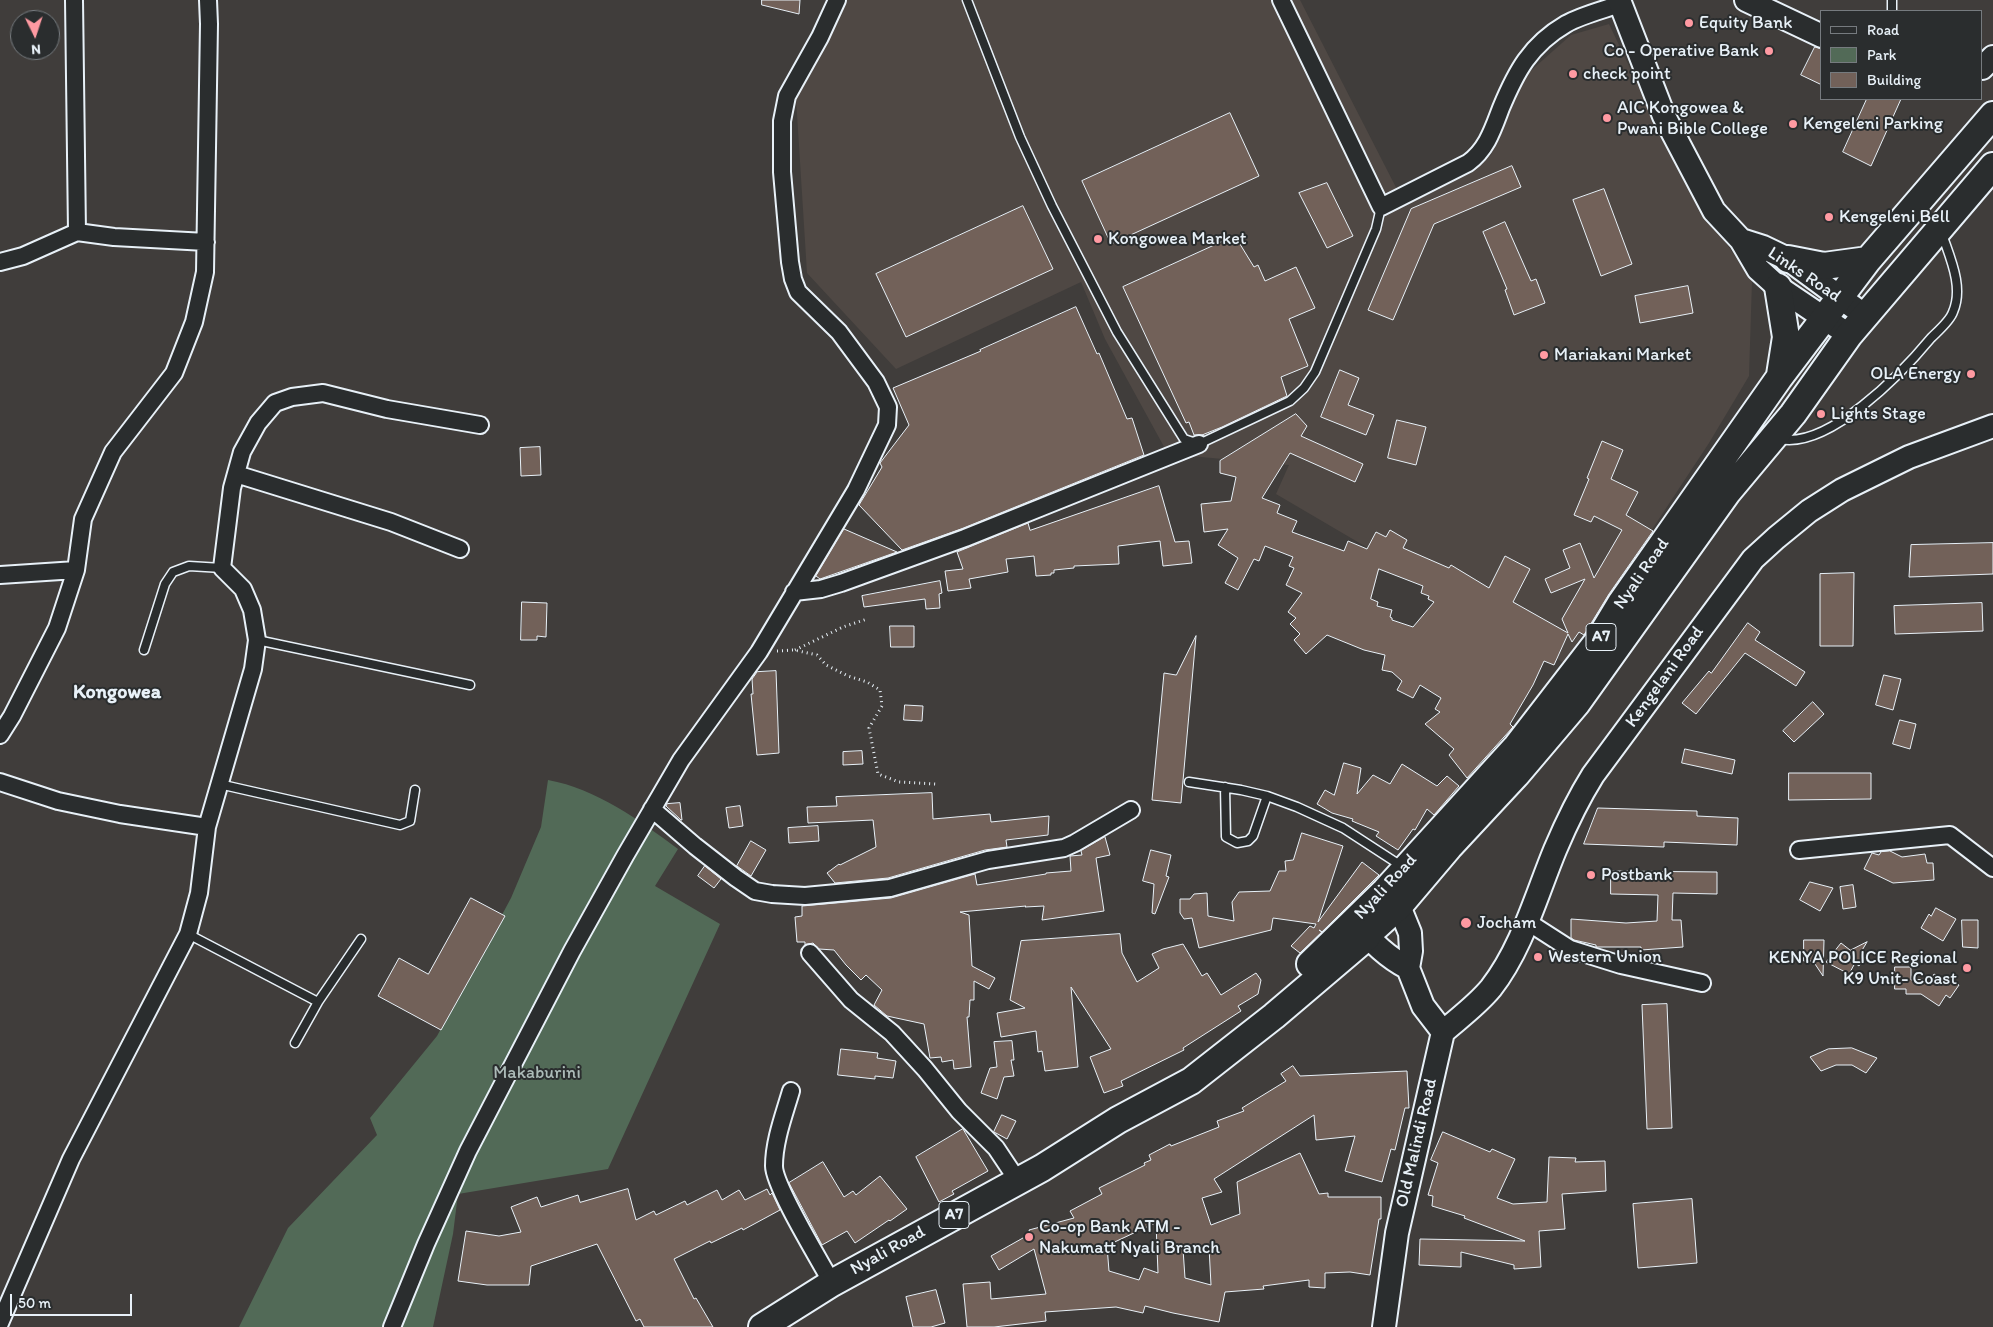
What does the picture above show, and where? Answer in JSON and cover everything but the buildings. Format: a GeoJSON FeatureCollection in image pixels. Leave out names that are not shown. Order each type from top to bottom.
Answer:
{"type":"FeatureCollection","features":[{"type":"Feature","properties":{"kind":"highway","name":"Nyali Road"},"geometry":{"type":"LineString","coordinates":[[1392,898],[1405,868],[1517,746],[1598,641],[1621,602],[1779,378],[1868,260],[1993,115]]}},
{"type":"Feature","properties":{"kind":"highway","name":"Nyali Road"},"geometry":{"type":"LineString","coordinates":[[762,1327],[832,1283],[1018,1181],[1146,1104],[1285,987],[1361,929],[1449,846],[1516,775],[1576,703],[1728,493],[1793,414],[1857,325],[1993,166]]}},
{"type":"Feature","properties":{"kind":"highway"},"geometry":{"type":"LineString","coordinates":[[1788,259],[1824,266],[1868,260]]}},
{"type":"Feature","properties":{"kind":"highway"},"geometry":{"type":"LineString","coordinates":[[1778,287],[1786,337],[1779,378]]}},
{"type":"Feature","properties":{"kind":"main road"},"geometry":{"type":"LineString","coordinates":[[1746,0],[1820,35]]}},
{"type":"Feature","properties":{"kind":"main road","name":"Links Road"},"geometry":{"type":"LineString","coordinates":[[1619,2],[1664,116],[1714,211],[1741,240],[1758,269],[1778,287],[1832,307]]}},
{"type":"Feature","properties":{"kind":"main road"},"geometry":{"type":"LineString","coordinates":[[1983,67],[1993,57]]}},
{"type":"Feature","properties":{"kind":"main road","name":"Links Road"},"geometry":{"type":"LineString","coordinates":[[1741,240],[1763,247],[1788,259],[1832,307],[1857,325]]}},
{"type":"Feature","properties":{"kind":"main road","name":"Kengelani Road"},"geometry":{"type":"LineString","coordinates":[[1443,1032],[1491,988],[1510,956],[1528,922],[1556,849],[1578,799],[1592,775],[1753,559],[1790,525],[1842,490],[1909,457],[1993,426]]}},
{"type":"Feature","properties":{"kind":"main road"},"geometry":{"type":"LineString","coordinates":[[1392,898],[1411,941],[1408,968],[1423,1006],[1443,1032]]}},
{"type":"Feature","properties":{"kind":"main road"},"geometry":{"type":"LineString","coordinates":[[1361,929],[1394,960],[1408,968]]}},
{"type":"Feature","properties":{"kind":"main road","name":"Old Malindi Road"},"geometry":{"type":"LineString","coordinates":[[1384,1327],[1397,1233],[1443,1032]]}},
{"type":"Feature","properties":{"kind":"street"},"geometry":{"type":"LineString","coordinates":[[74,0],[77,232]]}},
{"type":"Feature","properties":{"kind":"street"},"geometry":{"type":"LineString","coordinates":[[0,735],[6,716],[57,628],[76,570],[83,519],[113,452],[174,373],[194,322],[205,272],[208,0]]}},
{"type":"Feature","properties":{"kind":"street"},"geometry":{"type":"LineString","coordinates":[[392,1327],[426,1244],[468,1151],[572,951],[681,760],[760,652],[856,490],[887,425],[888,407],[876,382],[839,332],[798,292],[790,262],[782,172],[782,121],[787,96],[820,36],[836,0]]}},
{"type":"Feature","properties":{"kind":"street"},"geometry":{"type":"LineString","coordinates":[[1281,0],[1381,207],[1468,163],[1479,155],[1487,142],[1520,67],[1533,51],[1566,24],[1619,2]]}},
{"type":"Feature","properties":{"kind":"street"},"geometry":{"type":"LineString","coordinates":[[0,262],[23,256],[77,232],[114,238],[206,242]]}},
{"type":"Feature","properties":{"kind":"street"},"geometry":{"type":"LineString","coordinates":[[0,1323],[72,1159],[188,934],[199,893],[207,827],[253,669],[257,640],[252,610],[243,589],[222,568],[232,488],[242,452],[258,423],[275,403],[292,397],[323,394],[388,409],[480,425]]}},
{"type":"Feature","properties":{"kind":"street"},"geometry":{"type":"LineString","coordinates":[[794,592],[821,589],[841,583],[965,538],[1199,444]]}},
{"type":"Feature","properties":{"kind":"street"},"geometry":{"type":"LineString","coordinates":[[236,474],[391,522],[460,548]]}},
{"type":"Feature","properties":{"kind":"street"},"geometry":{"type":"LineString","coordinates":[[0,575],[76,570]]}},
{"type":"Feature","properties":{"kind":"street"},"geometry":{"type":"LineString","coordinates":[[0,783],[58,801],[120,814],[207,827]]}},
{"type":"Feature","properties":{"kind":"street"},"geometry":{"type":"LineString","coordinates":[[652,809],[695,846],[755,891],[805,896],[890,888],[988,860],[1064,848],[1131,810]]}},
{"type":"Feature","properties":{"kind":"street"},"geometry":{"type":"LineString","coordinates":[[1799,850],[1950,835],[1993,868]]}},
{"type":"Feature","properties":{"kind":"street"},"geometry":{"type":"LineString","coordinates":[[1528,922],[1570,949],[1621,965],[1702,983]]}},
{"type":"Feature","properties":{"kind":"street"},"geometry":{"type":"LineString","coordinates":[[810,953],[851,1000],[892,1033],[926,1069],[959,1111],[996,1148],[1018,1181]]}},
{"type":"Feature","properties":{"kind":"street"},"geometry":{"type":"LineString","coordinates":[[791,1091],[777,1138],[773,1168],[780,1186],[832,1283]]}},
{"type":"Feature","properties":{"kind":"lane"},"geometry":{"type":"LineString","coordinates":[[967,0],[1020,137],[1095,290],[1117,332],[1184,439],[1199,444],[1290,401],[1304,388],[1315,372],[1376,229],[1381,207]]}},
{"type":"Feature","properties":{"kind":"lane"},"geometry":{"type":"LineString","coordinates":[[1773,437],[1786,440],[1805,438],[1825,429],[1867,404],[1907,367],[1953,312],[1958,287],[1940,227]]}},
{"type":"Feature","properties":{"kind":"lane"},"geometry":{"type":"LineString","coordinates":[[144,650],[165,584],[173,572],[189,566],[222,568]]}},
{"type":"Feature","properties":{"kind":"lane"},"geometry":{"type":"LineString","coordinates":[[257,640],[470,685]]}},
{"type":"Feature","properties":{"kind":"lane"},"geometry":{"type":"LineString","coordinates":[[1189,782],[1267,796],[1297,807],[1343,828],[1405,868]]}},
{"type":"Feature","properties":{"kind":"lane"},"geometry":{"type":"LineString","coordinates":[[219,784],[400,825],[410,821],[415,790]]}},
{"type":"Feature","properties":{"kind":"lane"},"geometry":{"type":"LineString","coordinates":[[1225,788],[1226,837],[1237,843],[1248,841],[1253,836],[1267,796]]}},
{"type":"Feature","properties":{"kind":"lane"},"geometry":{"type":"LineString","coordinates":[[188,934],[318,1002]]}},
{"type":"Feature","properties":{"kind":"lane"},"geometry":{"type":"LineString","coordinates":[[295,1043],[318,1002],[361,939]]}},
{"type":"Feature","properties":{"kind":"path"},"geometry":{"type":"LineString","coordinates":[[794,650],[868,619]]}},
{"type":"Feature","properties":{"kind":"path"},"geometry":{"type":"LineString","coordinates":[[760,652],[794,650],[817,655],[826,665],[848,676],[868,682],[880,690],[882,706],[868,728],[878,774],[899,782],[936,784]]}},
{"type":"Feature","properties":{"kind":"shaded area"},"geometry":{"type":"Polygon","coordinates":[[[835,0],[1300,0],[1405,205],[1491,155],[1526,75],[1571,35],[1609,24],[1683,180],[1752,281],[1749,376],[1709,443],[1564,663],[1276,494],[1289,465],[1168,454],[1105,339],[1081,282],[896,369],[807,273],[795,82],[835,0]]]}},
{"type":"Feature","properties":{"kind":"green space","name":"Makaburini"},"geometry":{"type":"Polygon","coordinates":[[[548,780],[584,790],[617,807],[678,849],[655,886],[720,924],[608,1169],[458,1194],[453,1234],[433,1327],[239,1327],[288,1228],[377,1135],[370,1118],[437,1036],[511,898],[541,827],[548,780]]]}},
{"type":"Feature","properties":{"kind":"place","name":"Equity Bank"},"geometry":{"type":"Point","coordinates":[1689,23]}},
{"type":"Feature","properties":{"kind":"place","name":"Co - Operative Bank"},"geometry":{"type":"Point","coordinates":[1769,51]}},
{"type":"Feature","properties":{"kind":"place","name":"check point"},"geometry":{"type":"Point","coordinates":[1573,74]}},
{"type":"Feature","properties":{"kind":"place","name":"AIC Kongowea & Pwani Bible College"},"geometry":{"type":"Point","coordinates":[1607,118]}},
{"type":"Feature","properties":{"kind":"place","name":"Kengeleni Parking"},"geometry":{"type":"Point","coordinates":[1793,124]}},
{"type":"Feature","properties":{"kind":"place","name":"Kengeleni Bell"},"geometry":{"type":"Point","coordinates":[1829,217]}},
{"type":"Feature","properties":{"kind":"place","name":"Kongowea Market"},"geometry":{"type":"Point","coordinates":[1098,239]}},
{"type":"Feature","properties":{"kind":"place","name":"Mariakani Market"},"geometry":{"type":"Point","coordinates":[1544,355]}},
{"type":"Feature","properties":{"kind":"place","name":"OLA Energy"},"geometry":{"type":"Point","coordinates":[1971,374]}},
{"type":"Feature","properties":{"kind":"place","name":"Lights Stage"},"geometry":{"type":"Point","coordinates":[1821,414]}},
{"type":"Feature","properties":{"kind":"place","name":"Postbank"},"geometry":{"type":"Point","coordinates":[1591,875]}},
{"type":"Feature","properties":{"kind":"place","name":"Jocham"},"geometry":{"type":"Point","coordinates":[1466,923]}},
{"type":"Feature","properties":{"kind":"place","name":"Western Union"},"geometry":{"type":"Point","coordinates":[1538,957]}},
{"type":"Feature","properties":{"kind":"place","name":"KENYA POLICE Regional K9 Unit- Coast"},"geometry":{"type":"Point","coordinates":[1967,968]}},
{"type":"Feature","properties":{"kind":"place","name":"Co-op Bank ATM - Nakumatt Nyali Branch"},"geometry":{"type":"Point","coordinates":[1029,1237]}},
{"type":"Feature","properties":{"kind":"district","name":"Kongowea"},"geometry":{"type":"Point","coordinates":[117,693]}}]}
